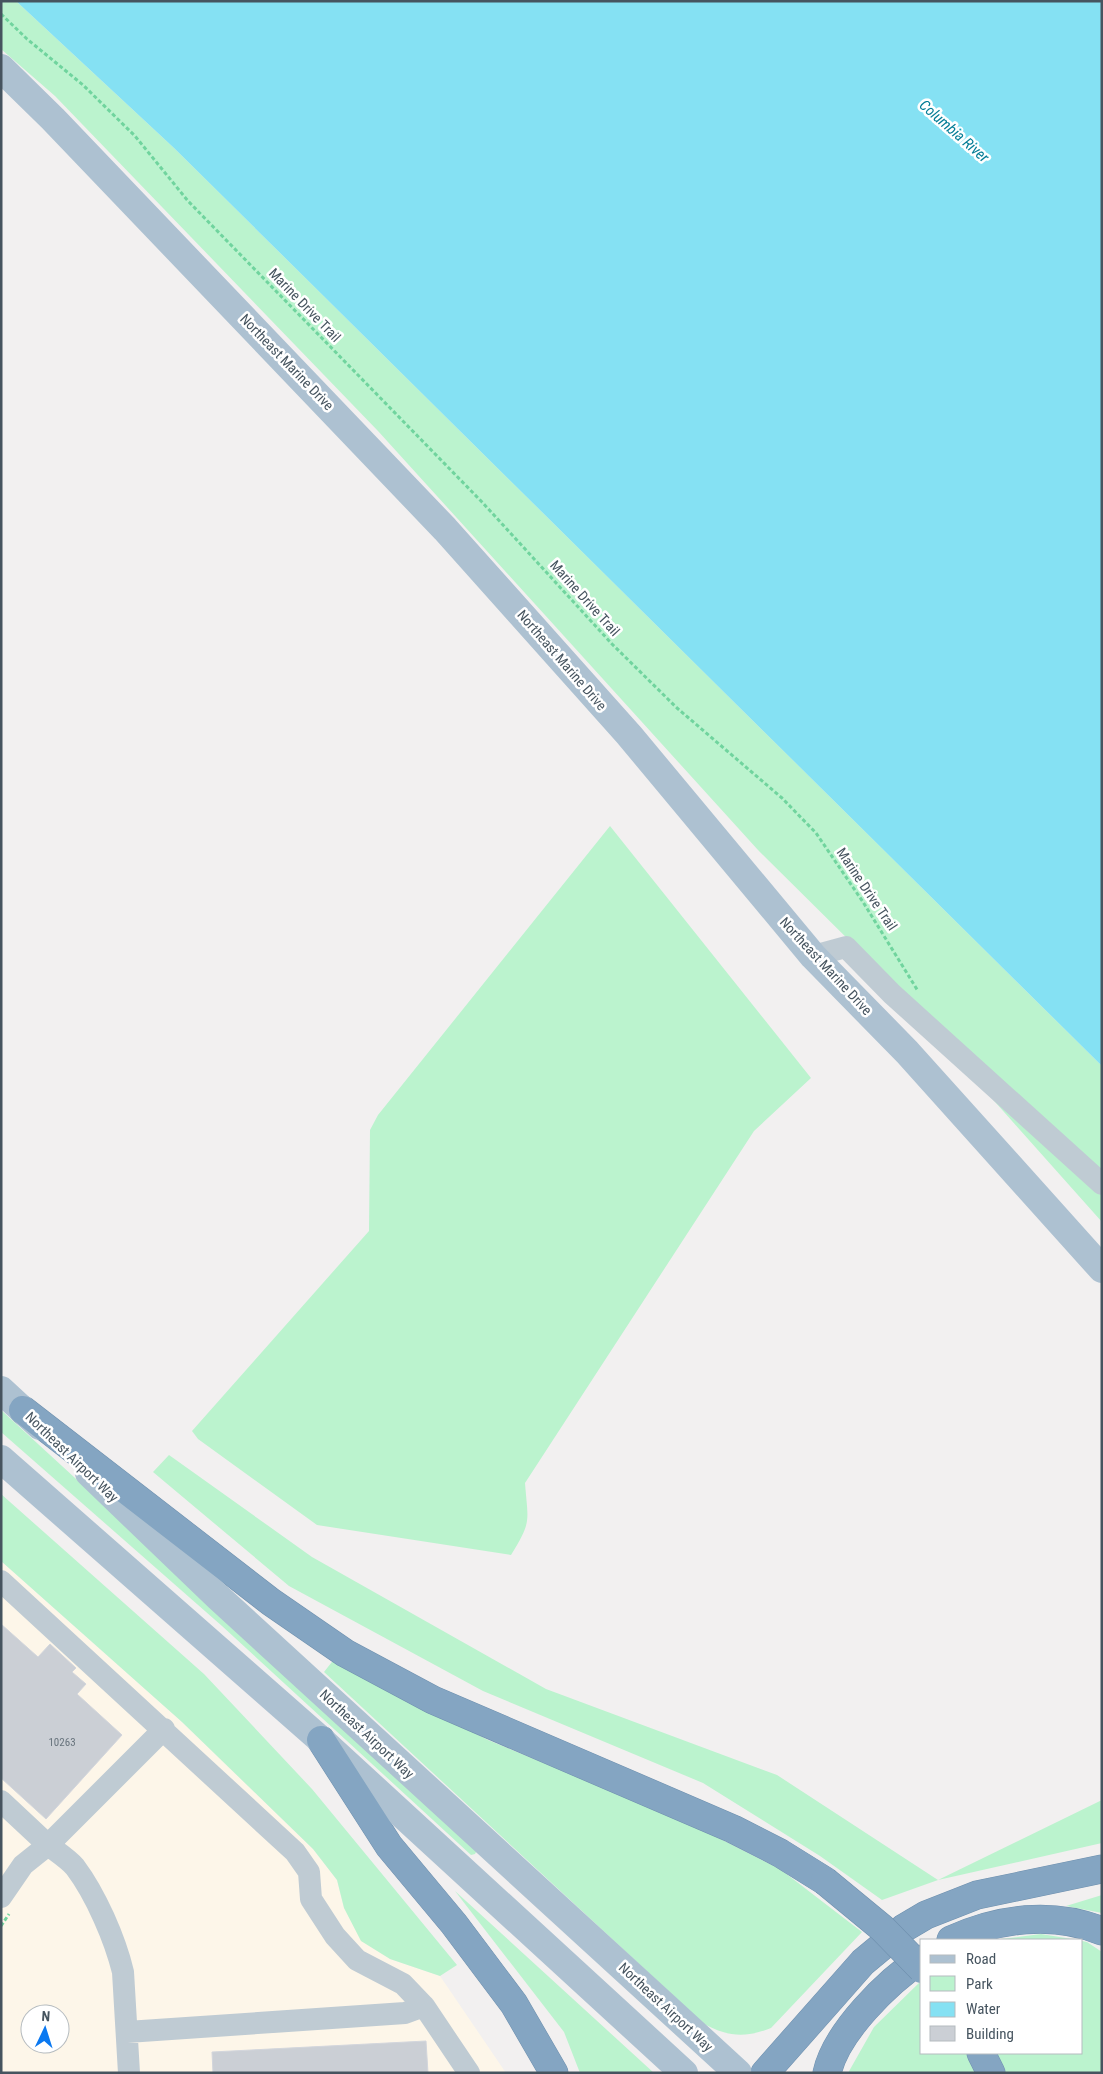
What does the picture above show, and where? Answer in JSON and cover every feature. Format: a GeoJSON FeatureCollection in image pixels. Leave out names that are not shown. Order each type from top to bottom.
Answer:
{"type":"FeatureCollection","features":[{"type":"Feature","properties":{"kind":"highway"},"geometry":{"type":"LineString","coordinates":[[23,1410],[271,1602],[344,1653],[432,1700],[733,1829],[780,1853],[825,1882],[882,1928],[920,1967]]}},
{"type":"Feature","properties":{"kind":"highway"},"geometry":{"type":"LineString","coordinates":[[321,1740],[389,1846],[448,1917],[514,2004],[554,2073]]}},
{"type":"Feature","properties":{"kind":"highway"},"geometry":{"type":"LineString","coordinates":[[766,2073],[863,1962],[904,1928],[951,1903],[976,1895],[1102,1869]]}},
{"type":"Feature","properties":{"kind":"highway"},"geometry":{"type":"LineString","coordinates":[[953,1939],[988,1926],[1039,1918],[1062,1919],[1102,1931]]}},
{"type":"Feature","properties":{"kind":"highway"},"geometry":{"type":"LineString","coordinates":[[827,2073],[840,2044],[852,2027],[898,1977],[920,1960]]}},
{"type":"Feature","properties":{"kind":"highway"},"geometry":{"type":"LineString","coordinates":[[982,2054],[991,2073]]}},
{"type":"Feature","properties":{"kind":"main road","name":"Northeast Marine Drive"},"geometry":{"type":"LineString","coordinates":[[1,68],[54,119],[446,529],[629,735],[813,956],[907,1052],[1102,1269]]}},
{"type":"Feature","properties":{"kind":"main road","name":"Northeast Airport Way"},"geometry":{"type":"LineString","coordinates":[[1,1390],[218,1597],[738,2073]]}},
{"type":"Feature","properties":{"kind":"main road"},"geometry":{"type":"LineString","coordinates":[[1,1459],[321,1740],[684,2073]]}},
{"type":"Feature","properties":{"kind":"lane"},"geometry":{"type":"LineString","coordinates":[[813,956],[846,948],[892,994],[1102,1184]]}},
{"type":"Feature","properties":{"kind":"lane"},"geometry":{"type":"LineString","coordinates":[[1,1581],[164,1729],[295,1852],[309,1872],[311,1899],[335,1936],[357,1960],[404,1984],[424,2006],[469,2073]]}},
{"type":"Feature","properties":{"kind":"lane"},"geometry":{"type":"LineString","coordinates":[[1,1896],[23,1865],[48,1845],[164,1729]]}},
{"type":"Feature","properties":{"kind":"lane"},"geometry":{"type":"LineString","coordinates":[[1,1801],[48,1845],[74,1866],[108,1928],[123,1972],[129,2073]]}},
{"type":"Feature","properties":{"kind":"lane"},"geometry":{"type":"LineString","coordinates":[[127,2032],[405,2013],[424,2006]]}},
{"type":"Feature","properties":{"kind":"path","name":"Marine Drive Trail"},"geometry":{"type":"LineString","coordinates":[[1,14],[27,39],[83,85],[135,136],[188,201],[482,502],[612,644],[677,708],[782,798],[816,833],[864,902],[920,995]]}},
{"type":"Feature","properties":{"kind":"shaded area"},"geometry":{"type":"Polygon","coordinates":[[[1,1561],[182,1722],[313,1849],[337,1880],[344,1908],[390,1959],[440,1976],[506,2073],[1,2073],[1,1561]]]}},
{"type":"Feature","properties":{"kind":"green space"},"geometry":{"type":"Polygon","coordinates":[[[1,1],[16,1],[174,148],[1102,1066],[1102,1222],[867,958],[758,850],[378,431],[55,96],[1,49],[1,1]]]}},
{"type":"Feature","properties":{"kind":"green space"},"geometry":{"type":"Polygon","coordinates":[[[610,826],[811,1078],[754,1131],[525,1483],[527,1521],[511,1555],[317,1525],[198,1439],[192,1431],[369,1231],[370,1130],[378,1115],[610,826]]]}},
{"type":"Feature","properties":{"kind":"green space"},"geometry":{"type":"Polygon","coordinates":[[[1,1410],[478,1848],[475,1854],[471,1855],[222,1626],[1,1432],[1,1410]]]}},
{"type":"Feature","properties":{"kind":"green space"},"geometry":{"type":"Polygon","coordinates":[[[169,1455],[312,1557],[546,1689],[777,1775],[938,1880],[882,1900],[820,1856],[703,1783],[483,1691],[289,1586],[153,1472],[169,1455]]]}},
{"type":"Feature","properties":{"kind":"green space"},"geometry":{"type":"Polygon","coordinates":[[[1,1494],[204,1674],[312,1789],[457,1965],[440,1976],[390,1959],[361,1941],[344,1908],[337,1880],[313,1849],[182,1722],[1,1561],[1,1494]]]}},
{"type":"Feature","properties":{"kind":"green space"},"geometry":{"type":"Polygon","coordinates":[[[335,1658],[363,1675],[488,1740],[685,1821],[780,1869],[862,1932],[771,2028],[745,2035],[737,2035],[721,2032],[704,2024],[324,1672],[335,1658]]]}},
{"type":"Feature","properties":{"kind":"green space"},"geometry":{"type":"Polygon","coordinates":[[[1102,1800],[1102,1843],[938,1880],[1102,1800]]]}},
{"type":"Feature","properties":{"kind":"green space"},"geometry":{"type":"Polygon","coordinates":[[[455,1891],[654,2073],[580,2073],[564,2032],[455,1891]]]}},
{"type":"Feature","properties":{"kind":"green space"},"geometry":{"type":"Polygon","coordinates":[[[1102,1895],[1102,1913],[1066,1906],[1102,1895]]]}},
{"type":"Feature","properties":{"kind":"green space"},"geometry":{"type":"Polygon","coordinates":[[[1041,1934],[1072,1939],[1001,1939],[1041,1934]]]}},
{"type":"Feature","properties":{"kind":"green space"},"geometry":{"type":"Polygon","coordinates":[[[1083,1941],[1102,1952],[1102,2073],[848,2073],[874,2027],[920,1982],[920,2054],[1083,2054],[1083,1941]]]}},
{"type":"Feature","properties":{"kind":"water","name":"Columbia River"},"geometry":{"type":"Polygon","coordinates":[[[16,1],[1102,1],[1102,1066],[174,148],[16,1]]]}},
{"type":"Feature","properties":{"kind":"building"},"geometry":{"type":"Polygon","coordinates":[[[1,1624],[38,1657],[50,1644],[76,1668],[72,1672],[86,1684],[77,1694],[122,1735],[46,1819],[1,1778],[1,1624]]]}},
{"type":"Feature","properties":{"kind":"building"},"geometry":{"type":"Polygon","coordinates":[[[426,2041],[428,2073],[213,2073],[212,2052],[426,2041]]]}}]}
